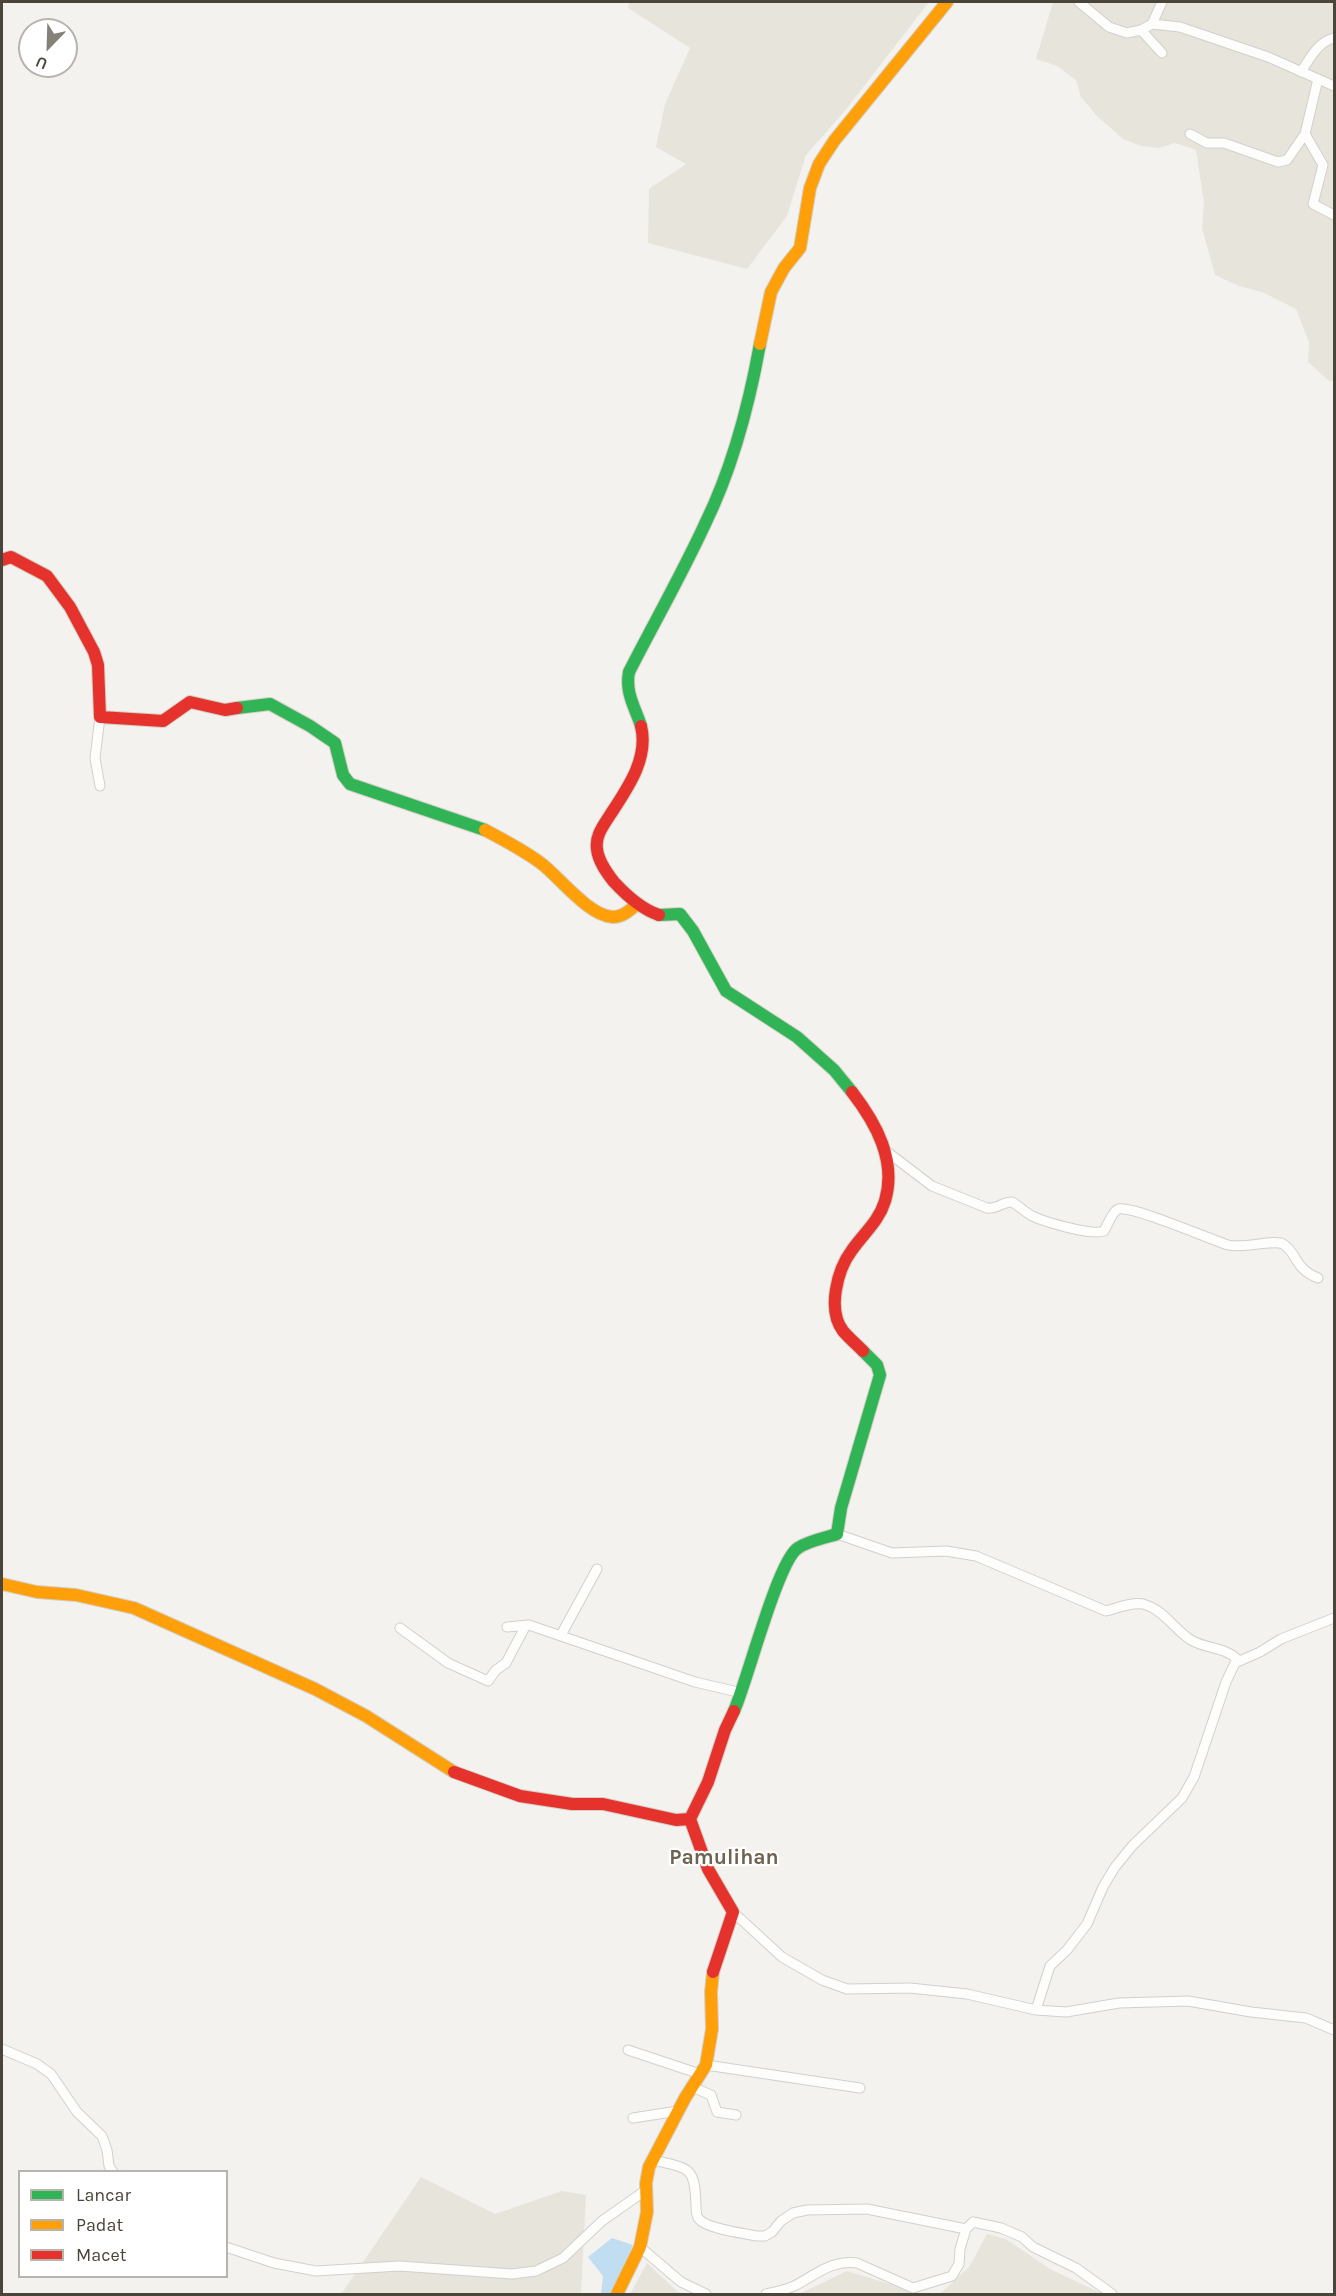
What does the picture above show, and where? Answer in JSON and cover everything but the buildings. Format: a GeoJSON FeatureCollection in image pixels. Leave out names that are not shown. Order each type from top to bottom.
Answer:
{"type":"FeatureCollection","features":[{"type":"Feature","properties":{"kind":"street"},"geometry":{"type":"LineString","coordinates":[[837,1534],[841,1508],[880,1375],[877,1365],[843,1331],[836,1317],[837,1284],[842,1267],[851,1251],[878,1219],[885,1202],[888,1188],[886,1151],[867,1112],[834,1070],[797,1037],[726,991],[693,931],[680,914],[659,915],[637,904],[604,871],[597,853],[597,843],[605,823],[640,765],[643,751],[644,735],[641,724],[626,693],[629,672],[706,523],[729,465],[754,377],[771,292],[784,268],[800,248],[810,188],[819,164],[834,141],[947,2]]}},
{"type":"Feature","properties":{"kind":"street"},"geometry":{"type":"LineString","coordinates":[[1079,2],[1109,27],[1126,33],[1141,30],[1152,24],[1180,27],[1268,57],[1335,86]]}},
{"type":"Feature","properties":{"kind":"street"},"geometry":{"type":"LineString","coordinates":[[1152,24],[1162,2]]}},
{"type":"Feature","properties":{"kind":"street"},"geometry":{"type":"LineString","coordinates":[[1141,30],[1162,53]]}},
{"type":"Feature","properties":{"kind":"street"},"geometry":{"type":"LineString","coordinates":[[1301,72],[1319,46],[1335,38]]}},
{"type":"Feature","properties":{"kind":"street"},"geometry":{"type":"LineString","coordinates":[[1190,134],[1207,143],[1224,142],[1278,162],[1287,160],[1305,134],[1318,79]]}},
{"type":"Feature","properties":{"kind":"street"},"geometry":{"type":"LineString","coordinates":[[1305,134],[1323,165],[1313,204],[1335,215]]}},
{"type":"Feature","properties":{"kind":"street"},"geometry":{"type":"LineString","coordinates":[[2,560],[11,557],[44,573],[70,607],[94,652],[98,665],[100,717],[94,758],[100,786]]}},
{"type":"Feature","properties":{"kind":"street"},"geometry":{"type":"LineString","coordinates":[[100,717],[160,722],[170,718],[175,710],[190,702],[225,710],[264,703],[277,706],[335,743],[339,752],[342,776],[350,784],[486,830],[542,863],[585,903],[601,914],[613,917],[624,915],[637,904]]}},
{"type":"Feature","properties":{"kind":"street"},"geometry":{"type":"LineString","coordinates":[[886,1151],[932,1186],[987,1208],[994,1209],[1010,1202],[1033,1216],[1097,1233],[1105,1230],[1116,1211],[1120,1209],[1144,1214],[1236,1247],[1279,1242],[1283,1244],[1302,1270],[1318,1278]]}},
{"type":"Feature","properties":{"kind":"street"},"geometry":{"type":"LineString","coordinates":[[1238,1660],[1233,1655],[1189,1639],[1157,1611],[1143,1604],[1126,1605],[1106,1611],[976,1556],[946,1551],[892,1553],[837,1534],[797,1548],[779,1578],[742,1693],[725,1730],[708,1782],[690,1819],[708,1869],[733,1912],[782,1957],[822,1980],[847,1989],[910,1989],[967,1994],[1036,2010],[1066,2012],[1119,2003],[1188,2001],[1251,2012],[1306,2018],[1335,2030]]}},
{"type":"Feature","properties":{"kind":"street"},"geometry":{"type":"LineString","coordinates":[[561,1635],[597,1569]]}},
{"type":"Feature","properties":{"kind":"street"},"geometry":{"type":"LineString","coordinates":[[2,1584],[37,1592],[76,1594],[134,1608],[190,1632],[366,1716],[449,1770],[520,1796],[572,1804],[603,1804],[676,1820],[690,1819]]}},
{"type":"Feature","properties":{"kind":"street"},"geometry":{"type":"LineString","coordinates":[[1036,2010],[1050,1966],[1067,1950],[1087,1924],[1103,1887],[1115,1867],[1133,1845],[1182,1798],[1194,1777],[1226,1683],[1238,1660],[1260,1652],[1281,1639],[1335,1618]]}},
{"type":"Feature","properties":{"kind":"street"},"geometry":{"type":"LineString","coordinates":[[507,1626],[526,1625],[695,1682],[742,1693]]}},
{"type":"Feature","properties":{"kind":"street"},"geometry":{"type":"LineString","coordinates":[[400,1628],[448,1663],[488,1681],[496,1670],[506,1663],[526,1625]]}},
{"type":"Feature","properties":{"kind":"street"},"geometry":{"type":"LineString","coordinates":[[617,2295],[640,2247],[647,2212],[647,2175],[678,2111],[703,2070],[712,2029],[713,1972],[733,1912]]}},
{"type":"Feature","properties":{"kind":"street"},"geometry":{"type":"LineString","coordinates":[[2,2049],[37,2064],[51,2074],[77,2112],[102,2136],[112,2170]]}},
{"type":"Feature","properties":{"kind":"street"},"geometry":{"type":"LineString","coordinates":[[628,2050],[703,2070],[860,2088]]}},
{"type":"Feature","properties":{"kind":"street"},"geometry":{"type":"LineString","coordinates":[[692,2087],[710,2094],[717,2112],[736,2115]]}},
{"type":"Feature","properties":{"kind":"street"},"geometry":{"type":"LineString","coordinates":[[633,2118],[678,2111]]}},
{"type":"Feature","properties":{"kind":"street"},"geometry":{"type":"LineString","coordinates":[[653,2160],[685,2168],[691,2173],[695,2182],[698,2219],[706,2224],[733,2231],[765,2236],[772,2232],[781,2221],[807,2210],[867,2209],[966,2229]]}},
{"type":"Feature","properties":{"kind":"street"},"geometry":{"type":"LineString","coordinates":[[228,2248],[274,2263],[316,2271],[399,2266],[512,2274],[536,2271],[563,2258],[602,2221],[646,2190]]}},
{"type":"Feature","properties":{"kind":"street"},"geometry":{"type":"LineString","coordinates":[[766,2295],[788,2292],[824,2268],[847,2262],[857,2263],[913,2288],[952,2276],[959,2264],[960,2249],[966,2229],[973,2222],[1001,2228],[1022,2237],[1033,2247],[1076,2268],[1112,2295]]}},
{"type":"Feature","properties":{"kind":"street"},"geometry":{"type":"LineString","coordinates":[[640,2247],[681,2282],[706,2295]]}},
{"type":"Feature","properties":{"kind":"shaded area"},"geometry":{"type":"Polygon","coordinates":[[[629,2],[929,2],[844,112],[806,155],[787,216],[747,269],[648,243],[649,189],[686,164],[656,147],[665,104],[690,48],[628,8],[629,2]]]}},
{"type":"Feature","properties":{"kind":"shaded area"},"geometry":{"type":"Polygon","coordinates":[[[1053,2],[1334,2],[1334,381],[1329,381],[1308,362],[1309,342],[1296,309],[1262,292],[1239,286],[1215,275],[1202,228],[1204,203],[1196,150],[1175,143],[1159,148],[1141,146],[1123,139],[1097,116],[1081,97],[1076,80],[1057,66],[1036,59],[1053,2]]]}},
{"type":"Feature","properties":{"kind":"shaded area"},"geometry":{"type":"Polygon","coordinates":[[[421,2177],[495,2214],[562,2191],[586,2195],[581,2294],[339,2294],[421,2177]]]}},
{"type":"Feature","properties":{"kind":"shaded area"},"geometry":{"type":"Polygon","coordinates":[[[987,2234],[1006,2239],[1050,2269],[1103,2294],[940,2294],[969,2267],[987,2234]]]}},
{"type":"Feature","properties":{"kind":"shaded area"},"geometry":{"type":"Polygon","coordinates":[[[647,2263],[678,2292],[685,2294],[630,2294],[647,2263]]]}},
{"type":"Feature","properties":{"kind":"shaded area"},"geometry":{"type":"Polygon","coordinates":[[[847,2271],[922,2294],[799,2294],[847,2271]]]}},
{"type":"Feature","properties":{"kind":"water"},"geometry":{"type":"Polygon","coordinates":[[[612,2238],[633,2245],[611,2294],[601,2294],[603,2276],[588,2257],[612,2238]]]}},
{"type":"Feature","properties":{"kind":"traffic: fast"},"geometry":{"type":"LineString","coordinates":[[641,726],[629,693],[629,672],[715,503],[745,413],[760,344]]}},
{"type":"Feature","properties":{"kind":"traffic: fast"},"geometry":{"type":"LineString","coordinates":[[237,708],[270,704],[310,726],[335,743],[343,775],[350,784],[485,830]]}},
{"type":"Feature","properties":{"kind":"traffic: fast"},"geometry":{"type":"LineString","coordinates":[[659,915],[680,914],[693,931],[726,991],[797,1037],[834,1070],[852,1092]]}},
{"type":"Feature","properties":{"kind":"traffic: fast"},"geometry":{"type":"LineString","coordinates":[[734,1711],[772,1597],[790,1557],[802,1546],[837,1534],[841,1508],[880,1375],[877,1365],[863,1351]]}},
{"type":"Feature","properties":{"kind":"traffic: slow"},"geometry":{"type":"LineString","coordinates":[[760,344],[771,292],[784,268],[800,248],[810,188],[819,164],[834,141],[947,2]]}},
{"type":"Feature","properties":{"kind":"traffic: slow"},"geometry":{"type":"LineString","coordinates":[[485,830],[535,859],[575,895],[604,915],[620,916],[637,904]]}},
{"type":"Feature","properties":{"kind":"traffic: slow"},"geometry":{"type":"LineString","coordinates":[[2,1584],[37,1592],[76,1595],[134,1608],[315,1689],[366,1716],[454,1772]]}},
{"type":"Feature","properties":{"kind":"traffic: slow"},"geometry":{"type":"LineString","coordinates":[[617,2294],[640,2247],[647,2212],[646,2183],[649,2167],[685,2098],[706,2065],[712,2029],[713,1972]]}},
{"type":"Feature","properties":{"kind":"traffic: jam"},"geometry":{"type":"LineString","coordinates":[[2,560],[11,557],[47,576],[70,607],[94,652],[98,665],[100,717],[163,721],[190,702],[225,710],[237,708]]}},
{"type":"Feature","properties":{"kind":"traffic: jam"},"geometry":{"type":"LineString","coordinates":[[641,726],[643,738],[639,762],[629,784],[600,831],[597,849],[601,862],[614,882],[634,901],[659,915]]}},
{"type":"Feature","properties":{"kind":"traffic: jam"},"geometry":{"type":"LineString","coordinates":[[852,1092],[869,1116],[882,1143],[888,1171],[888,1186],[882,1208],[847,1258],[836,1290],[838,1322],[843,1331],[863,1351]]}},
{"type":"Feature","properties":{"kind":"traffic: jam"},"geometry":{"type":"LineString","coordinates":[[713,1972],[733,1912],[708,1869],[690,1819],[708,1782],[725,1730],[734,1711]]}},
{"type":"Feature","properties":{"kind":"traffic: jam"},"geometry":{"type":"LineString","coordinates":[[454,1772],[520,1796],[572,1804],[603,1804],[676,1820],[690,1819]]}},
{"type":"Feature","properties":{"kind":"district","name":"Pamulihan"},"geometry":{"type":"Point","coordinates":[724,1858]}}]}
